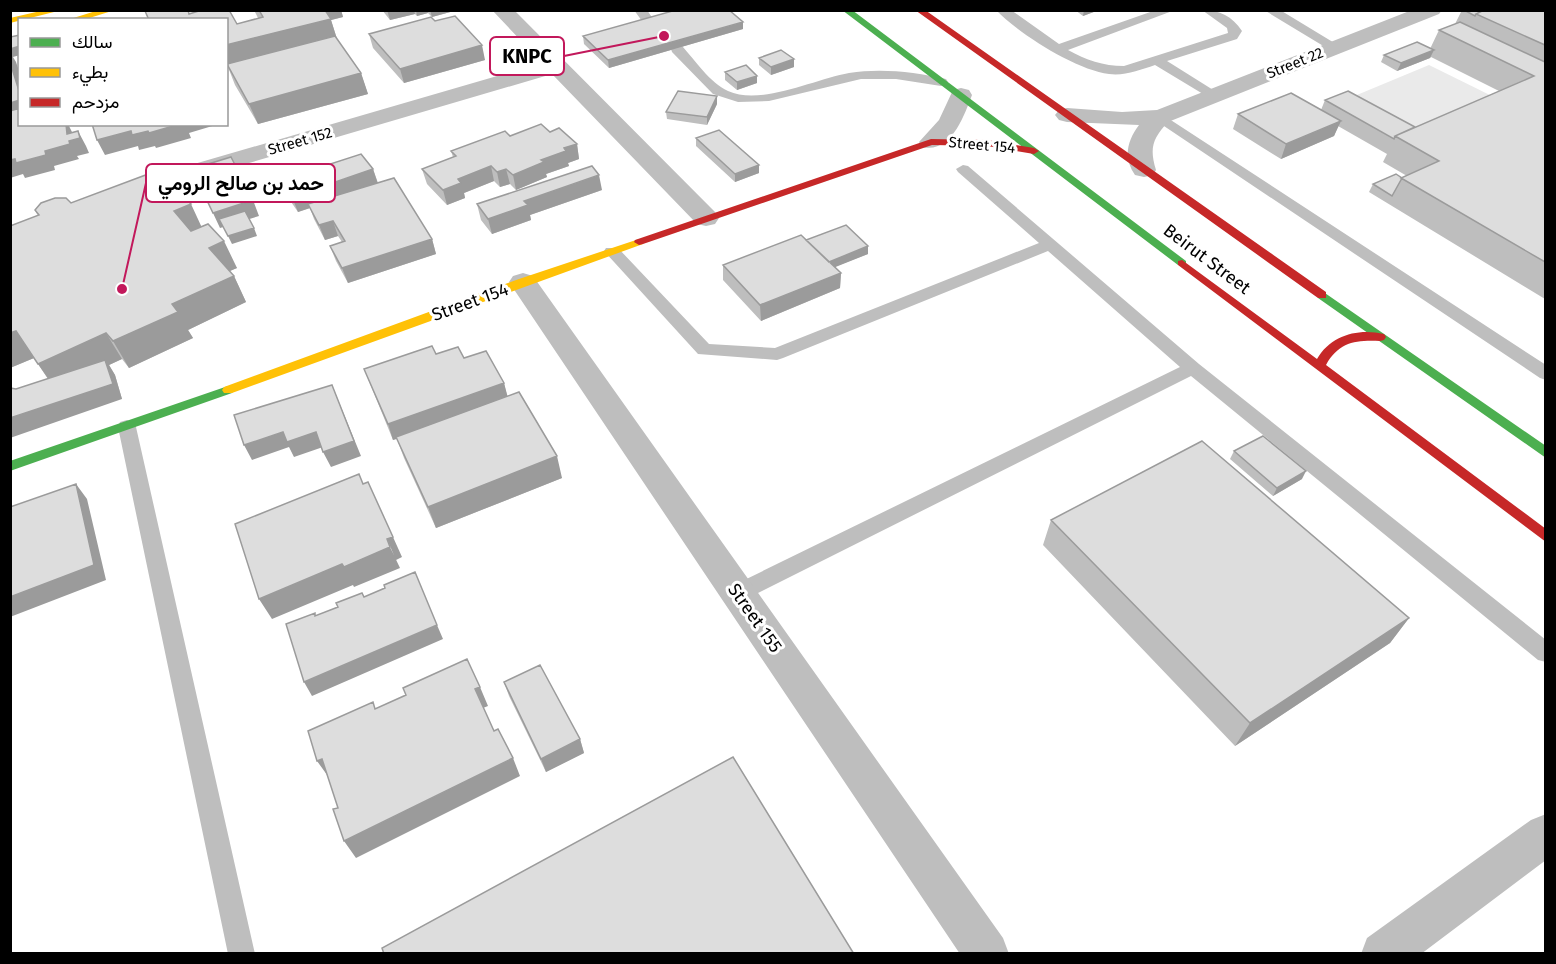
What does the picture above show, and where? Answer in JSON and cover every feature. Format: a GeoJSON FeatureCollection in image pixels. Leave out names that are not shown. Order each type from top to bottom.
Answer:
{"type":"FeatureCollection","features":[{"type":"Feature","properties":{"kind":"main road"},"geometry":{"type":"LineString","coordinates":[[23,18],[58,10]]}},
{"type":"Feature","properties":{"kind":"main road"},"geometry":{"type":"LineString","coordinates":[[79,18],[111,10]]}},
{"type":"Feature","properties":{"kind":"main road","name":"Beirut Street"},"geometry":{"type":"LineString","coordinates":[[846,10],[1545,537]]}},
{"type":"Feature","properties":{"kind":"main road","name":"Beirut Street"},"geometry":{"type":"LineString","coordinates":[[919,10],[1545,453]]}},
{"type":"Feature","properties":{"kind":"main road","name":"Street 154"},"geometry":{"type":"LineString","coordinates":[[10,466],[127,428],[523,282],[931,142],[987,143],[1034,150]]}},
{"type":"Feature","properties":{"kind":"main road"},"geometry":{"type":"LineString","coordinates":[[1319,366],[1325,352],[1336,341],[1357,336],[1380,337]]}},
{"type":"Feature","properties":{"kind":"street"},"geometry":{"type":"LineString","coordinates":[[502,10],[706,218]]}},
{"type":"Feature","properties":{"kind":"street","name":"Street 22"},"geometry":{"type":"LineString","coordinates":[[1067,115],[1103,118],[1160,117],[1432,10]]}},
{"type":"Feature","properties":{"kind":"street","name":"Street 152"},"geometry":{"type":"LineString","coordinates":[[101,199],[556,66]]}},
{"type":"Feature","properties":{"kind":"street","name":"Street 154"},"geometry":{"type":"LineString","coordinates":[[931,142],[950,123],[961,95]]}},
{"type":"Feature","properties":{"kind":"street","name":"Street 22"},"geometry":{"type":"LineString","coordinates":[[1143,170],[1138,150],[1142,137],[1160,117]]}},
{"type":"Feature","properties":{"kind":"street","name":"Street 155"},"geometry":{"type":"LineString","coordinates":[[523,282],[987,954]]}},
{"type":"Feature","properties":{"kind":"street"},"geometry":{"type":"LineString","coordinates":[[1386,953],[1545,834]]}},
{"type":"Feature","properties":{"kind":"lane"},"geometry":{"type":"LineString","coordinates":[[640,10],[651,25]]}},
{"type":"Feature","properties":{"kind":"lane"},"geometry":{"type":"LineString","coordinates":[[1002,10],[1083,64],[1112,72],[1233,36],[1236,31],[1232,25],[1208,10]]}},
{"type":"Feature","properties":{"kind":"lane"},"geometry":{"type":"LineString","coordinates":[[1060,48],[1169,10]]}},
{"type":"Feature","properties":{"kind":"lane"},"geometry":{"type":"LineString","coordinates":[[1270,10],[1335,47]]}},
{"type":"Feature","properties":{"kind":"lane"},"geometry":{"type":"LineString","coordinates":[[677,49],[721,93],[741,98],[776,95],[834,80],[862,76],[894,76],[941,82]]}},
{"type":"Feature","properties":{"kind":"lane"},"geometry":{"type":"LineString","coordinates":[[1156,60],[1213,96]]}},
{"type":"Feature","properties":{"kind":"lane"},"geometry":{"type":"LineString","coordinates":[[1160,117],[1545,374]]}},
{"type":"Feature","properties":{"kind":"lane"},"geometry":{"type":"LineString","coordinates":[[963,169],[1194,368],[1545,653]]}},
{"type":"Feature","properties":{"kind":"lane"},"geometry":{"type":"LineString","coordinates":[[612,251],[704,350],[777,354],[1051,244]]}},
{"type":"Feature","properties":{"kind":"lane"},"geometry":{"type":"LineString","coordinates":[[738,593],[1194,368]]}},
{"type":"Feature","properties":{"kind":"lane"},"geometry":{"type":"LineString","coordinates":[[127,428],[242,954]]}},
{"type":"Feature","properties":{"kind":"shaded area"},"geometry":{"type":"Polygon","coordinates":[[[1429,65],[1500,100],[1410,141],[1340,102],[1429,65]]]}},
{"type":"Feature","properties":{"kind":"building"},"geometry":{"type":"Polygon","coordinates":[[[188,10],[189,14],[202,10],[229,10],[237,24],[263,17],[259,10],[325,10],[331,19],[228,45],[228,18],[148,18],[145,11],[188,10]]]}},
{"type":"Feature","properties":{"kind":"building"},"geometry":{"type":"Polygon","coordinates":[[[676,10],[729,10],[743,22],[608,60],[583,36],[676,10]]]}},
{"type":"Feature","properties":{"kind":"building"},"geometry":{"type":"Polygon","coordinates":[[[1464,10],[1484,10],[1475,16],[1464,10]]]}},
{"type":"Feature","properties":{"kind":"building"},"geometry":{"type":"Polygon","coordinates":[[[1484,10],[1545,10],[1545,45],[1476,14],[1484,10]]]}},
{"type":"Feature","properties":{"kind":"building"},"geometry":{"type":"Polygon","coordinates":[[[455,16],[482,45],[400,69],[369,34],[431,17],[435,21],[455,16]]]}},
{"type":"Feature","properties":{"kind":"building"},"geometry":{"type":"Polygon","coordinates":[[[1460,22],[1545,62],[1545,262],[1401,178],[1439,161],[1395,136],[1534,76],[1439,30],[1460,22]]]}},
{"type":"Feature","properties":{"kind":"building"},"geometry":{"type":"Polygon","coordinates":[[[18,35],[18,47],[10,49],[10,37],[18,35]]]}},
{"type":"Feature","properties":{"kind":"building"},"geometry":{"type":"Polygon","coordinates":[[[335,36],[361,73],[249,104],[228,64],[335,36]]]}},
{"type":"Feature","properties":{"kind":"building"},"geometry":{"type":"Polygon","coordinates":[[[1417,42],[1434,50],[1401,63],[1384,55],[1417,42]]]}},
{"type":"Feature","properties":{"kind":"building"},"geometry":{"type":"Polygon","coordinates":[[[781,50],[794,59],[771,67],[759,58],[781,50]]]}},
{"type":"Feature","properties":{"kind":"building"},"geometry":{"type":"Polygon","coordinates":[[[10,62],[18,88],[18,101],[10,103],[10,62]]]}},
{"type":"Feature","properties":{"kind":"building"},"geometry":{"type":"Polygon","coordinates":[[[746,65],[757,76],[737,82],[725,72],[746,65]]]}},
{"type":"Feature","properties":{"kind":"building"},"geometry":{"type":"Polygon","coordinates":[[[678,91],[717,96],[707,117],[666,112],[678,91]]]}},
{"type":"Feature","properties":{"kind":"building"},"geometry":{"type":"Polygon","coordinates":[[[1348,91],[1415,127],[1395,136],[1394,139],[1325,100],[1348,91]]]}},
{"type":"Feature","properties":{"kind":"building"},"geometry":{"type":"Polygon","coordinates":[[[1291,93],[1341,121],[1286,144],[1238,114],[1291,93]]]}},
{"type":"Feature","properties":{"kind":"building"},"geometry":{"type":"Polygon","coordinates":[[[18,109],[18,126],[66,126],[67,134],[78,131],[80,138],[69,141],[70,144],[45,151],[46,155],[16,163],[15,159],[10,160],[10,111],[18,109]]]}},
{"type":"Feature","properties":{"kind":"building"},"geometry":{"type":"Polygon","coordinates":[[[541,124],[550,132],[559,128],[577,144],[564,148],[566,151],[541,160],[544,162],[513,175],[506,169],[497,172],[491,166],[458,179],[461,183],[443,190],[422,169],[456,156],[451,151],[505,131],[510,136],[541,124]]]}},
{"type":"Feature","properties":{"kind":"building"},"geometry":{"type":"Polygon","coordinates":[[[93,126],[173,126],[149,133],[148,131],[132,135],[131,131],[97,140],[93,126]]]}},
{"type":"Feature","properties":{"kind":"building"},"geometry":{"type":"Polygon","coordinates":[[[719,130],[759,165],[735,174],[696,138],[719,130]]]}},
{"type":"Feature","properties":{"kind":"building"},"geometry":{"type":"Polygon","coordinates":[[[361,154],[373,169],[292,197],[281,180],[361,154]]]}},
{"type":"Feature","properties":{"kind":"building"},"geometry":{"type":"Polygon","coordinates":[[[231,157],[253,200],[213,213],[192,169],[231,157]]]}},
{"type":"Feature","properties":{"kind":"building"},"geometry":{"type":"Polygon","coordinates":[[[592,166],[599,175],[524,201],[528,205],[488,219],[477,204],[592,166]]]}},
{"type":"Feature","properties":{"kind":"building"},"geometry":{"type":"Polygon","coordinates":[[[159,170],[191,204],[174,211],[191,231],[208,224],[224,241],[209,248],[234,276],[172,304],[178,312],[113,341],[106,333],[38,364],[16,331],[10,333],[10,226],[39,215],[35,210],[41,203],[55,198],[66,198],[71,203],[159,170]]]}},
{"type":"Feature","properties":{"kind":"building"},"geometry":{"type":"Polygon","coordinates":[[[1396,174],[1402,178],[1392,196],[1373,184],[1396,174]]]}},
{"type":"Feature","properties":{"kind":"building"},"geometry":{"type":"Polygon","coordinates":[[[394,178],[432,239],[342,268],[330,246],[345,241],[333,221],[319,225],[308,204],[394,178]]]}},
{"type":"Feature","properties":{"kind":"building"},"geometry":{"type":"Polygon","coordinates":[[[245,211],[254,228],[228,236],[219,219],[245,211]]]}},
{"type":"Feature","properties":{"kind":"building"},"geometry":{"type":"Polygon","coordinates":[[[846,225],[868,246],[829,262],[806,240],[846,225]]]}},
{"type":"Feature","properties":{"kind":"building"},"geometry":{"type":"Polygon","coordinates":[[[801,235],[841,273],[760,305],[723,265],[801,235]]]}},
{"type":"Feature","properties":{"kind":"building"},"geometry":{"type":"Polygon","coordinates":[[[432,346],[436,354],[458,347],[464,358],[486,351],[504,383],[388,424],[364,369],[432,346]]]}},
{"type":"Feature","properties":{"kind":"building"},"geometry":{"type":"Polygon","coordinates":[[[105,360],[113,384],[10,418],[10,388],[16,389],[105,360]]]}},
{"type":"Feature","properties":{"kind":"building"},"geometry":{"type":"Polygon","coordinates":[[[332,385],[354,441],[323,452],[316,432],[287,442],[283,432],[244,445],[234,415],[332,385]]]}},
{"type":"Feature","properties":{"kind":"building"},"geometry":{"type":"Polygon","coordinates":[[[519,392],[557,456],[428,507],[396,437],[519,392]]]}},
{"type":"Feature","properties":{"kind":"building"},"geometry":{"type":"Polygon","coordinates":[[[1263,436],[1306,471],[1277,488],[1234,451],[1263,436]]]}},
{"type":"Feature","properties":{"kind":"building"},"geometry":{"type":"Polygon","coordinates":[[[1202,441],[1409,618],[1250,723],[1051,520],[1202,441]]]}},
{"type":"Feature","properties":{"kind":"building"},"geometry":{"type":"Polygon","coordinates":[[[359,474],[363,484],[368,482],[393,537],[387,539],[390,547],[344,567],[342,564],[259,599],[235,524],[359,474]]]}},
{"type":"Feature","properties":{"kind":"building"},"geometry":{"type":"Polygon","coordinates":[[[76,484],[94,565],[10,597],[10,507],[76,484]]]}},
{"type":"Feature","properties":{"kind":"building"},"geometry":{"type":"Polygon","coordinates":[[[415,572],[437,625],[304,682],[286,624],[338,607],[336,603],[362,593],[364,597],[385,588],[384,585],[415,572]]]}},
{"type":"Feature","properties":{"kind":"building"},"geometry":{"type":"Polygon","coordinates":[[[467,659],[480,687],[475,689],[494,731],[498,729],[513,758],[344,841],[333,809],[338,808],[322,759],[317,761],[308,731],[373,702],[375,709],[406,695],[403,688],[467,659]]]}},
{"type":"Feature","properties":{"kind":"building"},"geometry":{"type":"Polygon","coordinates":[[[540,665],[580,739],[541,759],[504,682],[540,665]]]}},
{"type":"Feature","properties":{"kind":"building"},"geometry":{"type":"Polygon","coordinates":[[[733,757],[854,954],[384,954],[382,948],[733,757]]]}},
{"type":"Feature","properties":{"kind":"traffic: fast"},"geometry":{"type":"LineString","coordinates":[[846,10],[1182,263]]}},
{"type":"Feature","properties":{"kind":"traffic: fast"},"geometry":{"type":"LineString","coordinates":[[1322,295],[1546,453]]}},
{"type":"Feature","properties":{"kind":"traffic: fast"},"geometry":{"type":"LineString","coordinates":[[10,466],[228,390]]}},
{"type":"Feature","properties":{"kind":"traffic: slow"},"geometry":{"type":"LineString","coordinates":[[23,18],[58,10]]}},
{"type":"Feature","properties":{"kind":"traffic: slow"},"geometry":{"type":"LineString","coordinates":[[79,18],[111,10]]}},
{"type":"Feature","properties":{"kind":"traffic: slow"},"geometry":{"type":"LineString","coordinates":[[10,21],[18,19]]}},
{"type":"Feature","properties":{"kind":"traffic: slow"},"geometry":{"type":"LineString","coordinates":[[228,390],[639,242]]}},
{"type":"Feature","properties":{"kind":"traffic: jam"},"geometry":{"type":"LineString","coordinates":[[919,10],[1322,295]]}},
{"type":"Feature","properties":{"kind":"traffic: jam"},"geometry":{"type":"LineString","coordinates":[[639,242],[931,142],[987,143],[1034,151]]}},
{"type":"Feature","properties":{"kind":"traffic: jam"},"geometry":{"type":"LineString","coordinates":[[1182,263],[1546,537]]}},
{"type":"Feature","properties":{"kind":"traffic: jam"},"geometry":{"type":"LineString","coordinates":[[1319,366],[1330,349],[1344,340],[1380,337]]}},
{"type":"Feature","properties":{"kind":"place","name":"KNPC"},"geometry":{"type":"Point","coordinates":[664,36]}},
{"type":"Feature","properties":{"kind":"place","name":"حمد بن صالح الرومي"},"geometry":{"type":"Point","coordinates":[122,289]}}]}
